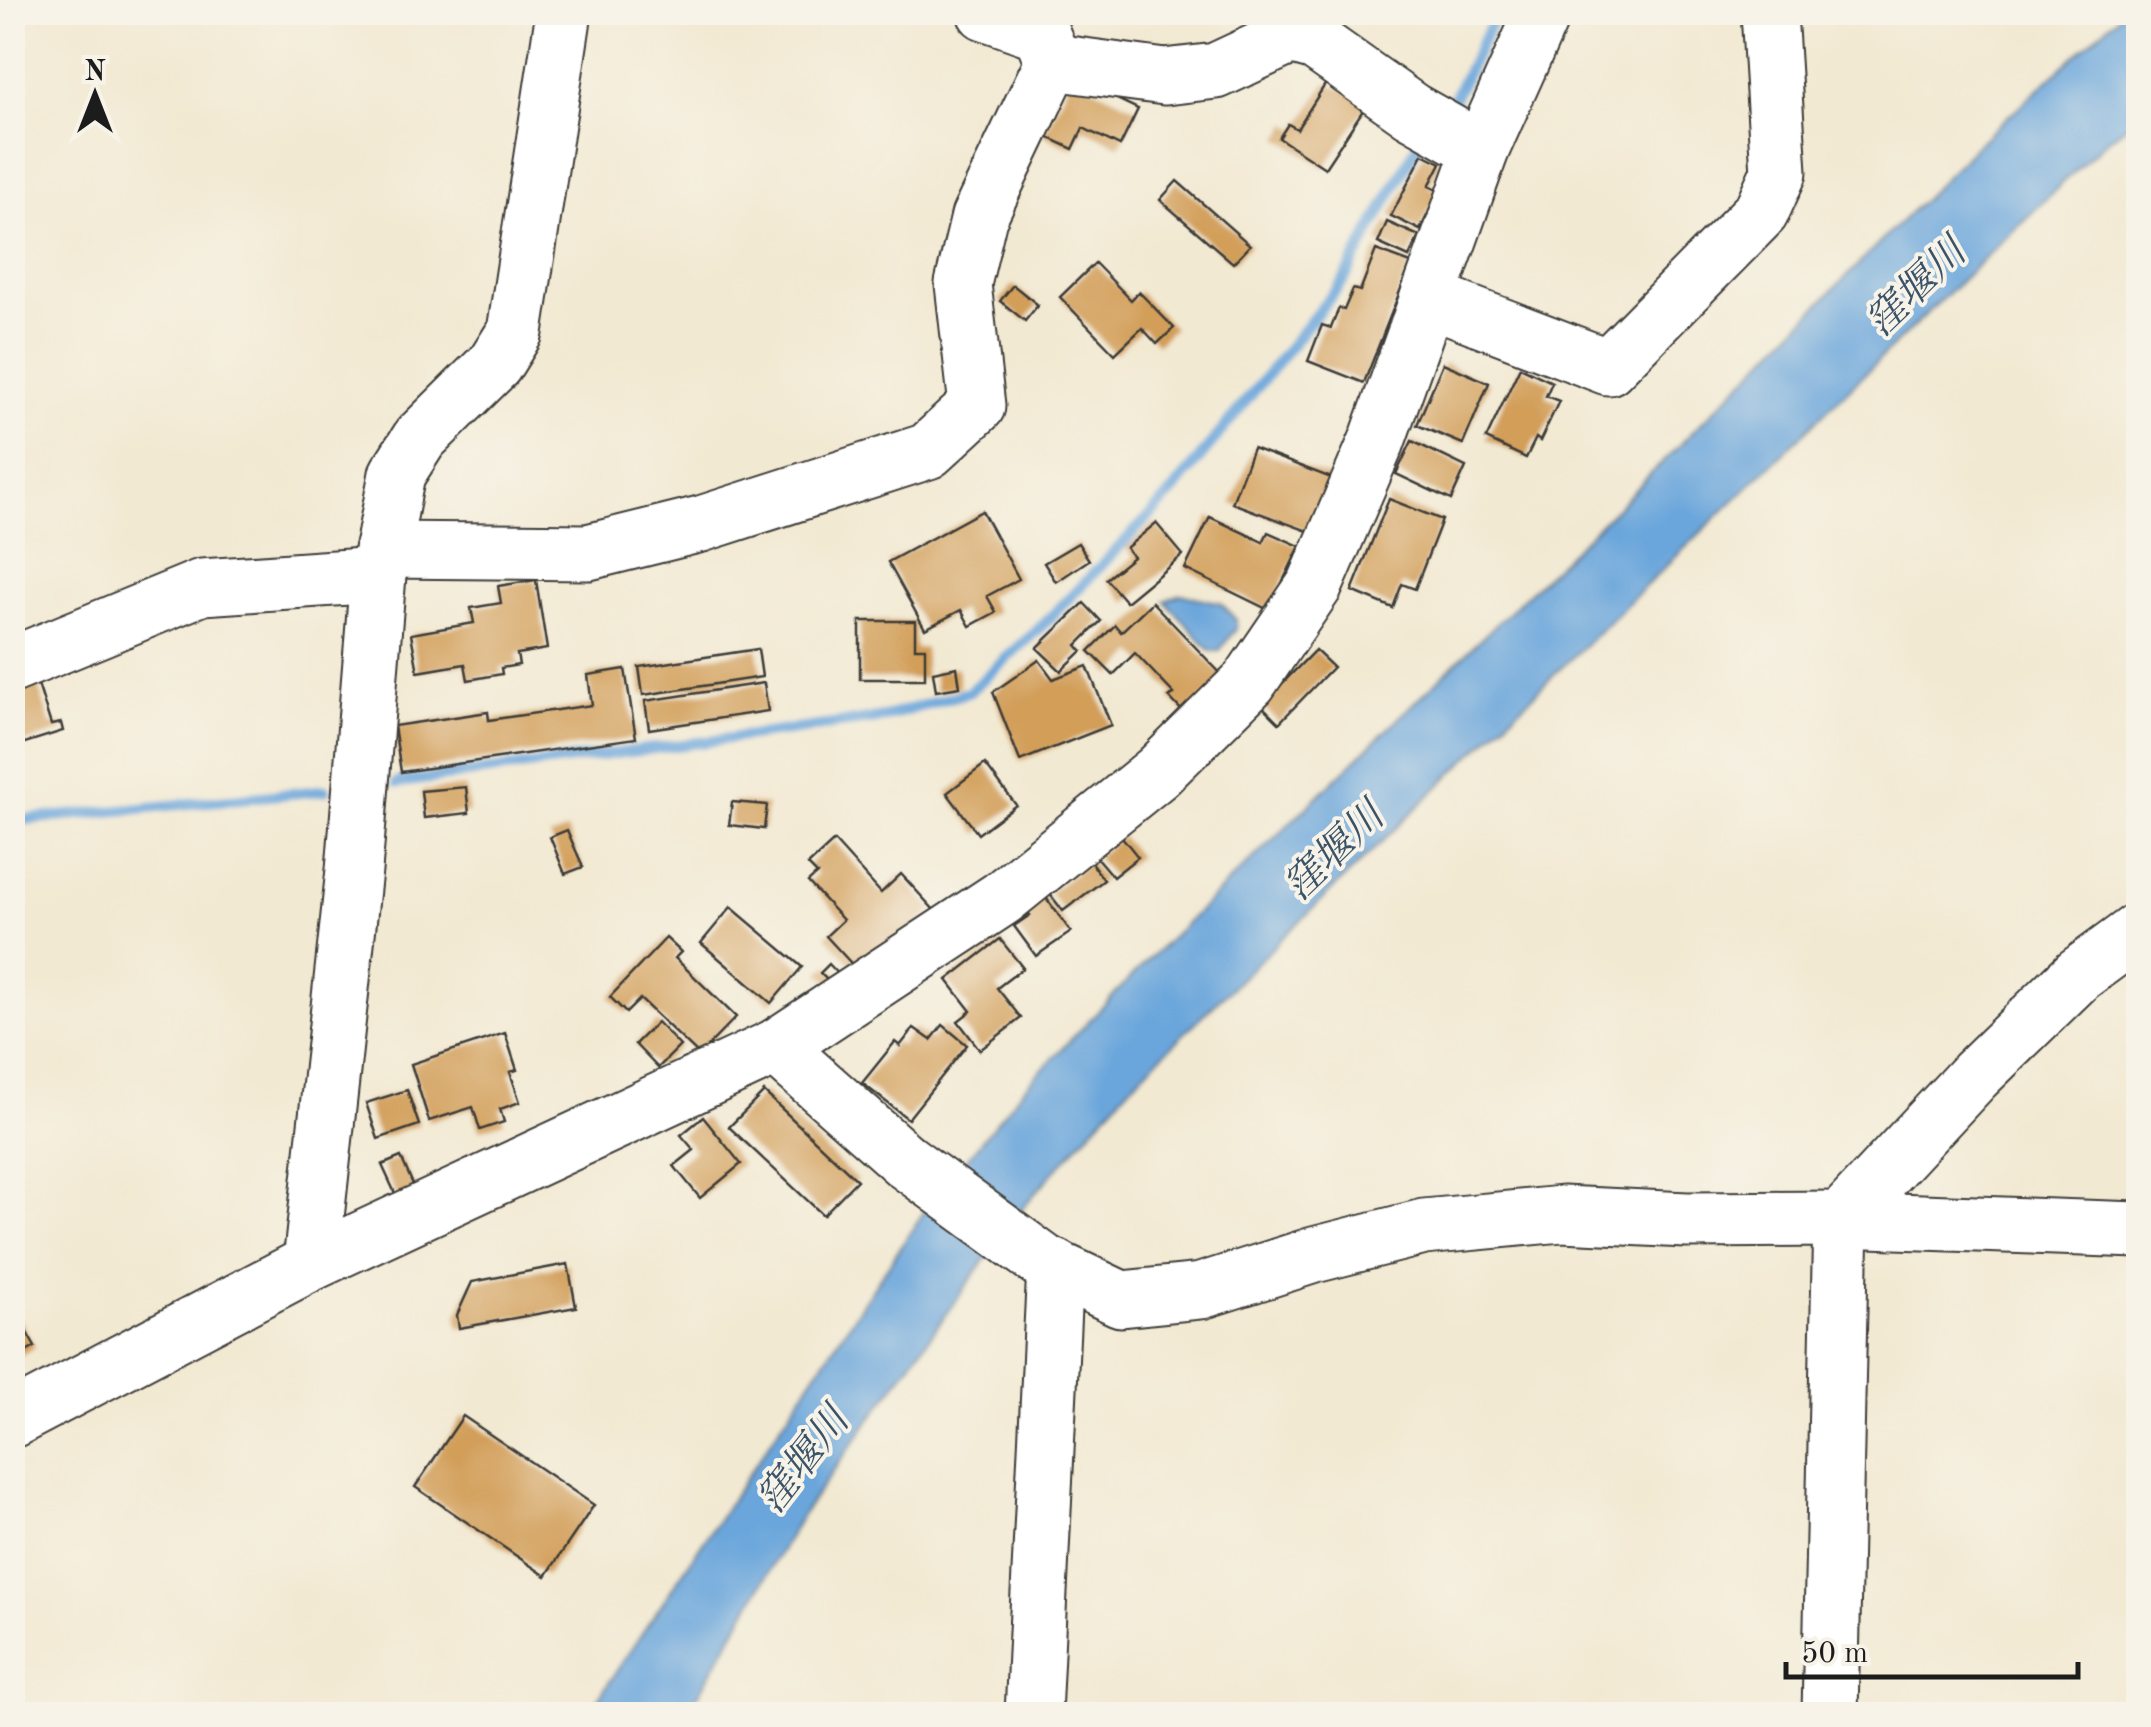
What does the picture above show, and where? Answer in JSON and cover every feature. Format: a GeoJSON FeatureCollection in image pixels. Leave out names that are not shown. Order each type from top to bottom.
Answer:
{"type":"FeatureCollection","features":[{"type":"Feature","properties":{"kind":"street"},"geometry":{"type":"LineString","coordinates":[[311,1264],[354,870],[380,562],[397,474],[420,438],[496,364],[515,332],[564,12]]}},
{"type":"Feature","properties":{"kind":"street"},"geometry":{"type":"LineString","coordinates":[[12,665],[202,588],[380,562],[588,552],[700,524],[928,452],[977,406],[963,284],[979,217],[1053,62],[1042,32],[985,12]]}},
{"type":"Feature","properties":{"kind":"street"},"geometry":{"type":"LineString","coordinates":[[12,1420],[311,1264],[776,1047],[1002,898],[1158,772],[1249,682],[1315,585],[1377,441],[1480,150],[1543,12]]}},
{"type":"Feature","properties":{"kind":"street"},"geometry":{"type":"LineString","coordinates":[[1428,298],[1608,367],[1762,212],[1779,172],[1769,12]]}},
{"type":"Feature","properties":{"kind":"street"},"geometry":{"type":"LineString","coordinates":[[1053,62],[1166,78],[1216,71],[1290,36],[1316,43],[1412,110],[1480,150]]}},
{"type":"Feature","properties":{"kind":"street"},"geometry":{"type":"LineString","coordinates":[[1830,1714],[1840,1219],[2078,974],[2138,931]]}},
{"type":"Feature","properties":{"kind":"street"},"geometry":{"type":"LineString","coordinates":[[776,1047],[905,1161],[1050,1265],[1120,1298],[1201,1291],[1314,1255],[1424,1227],[1562,1214],[2138,1230]]}},
{"type":"Feature","properties":{"kind":"street"},"geometry":{"type":"LineString","coordinates":[[1033,1714],[1050,1265]]}},
{"type":"Feature","properties":{"kind":"water","name":"窪堰川"},"geometry":{"type":"Polygon","coordinates":[[[2122,13],[2138,13],[2138,117],[2103,144],[1132,1084],[1023,1207],[801,1516],[687,1714],[588,1714],[924,1212],[1023,1089],[1150,958],[1629,496],[1980,142],[2122,13]]]}},
{"type":"Feature","properties":{"kind":"water"},"geometry":{"type":"Polygon","coordinates":[[[1180,594],[1221,603],[1236,620],[1236,628],[1219,651],[1211,651],[1165,601],[1180,594]]]}},
{"type":"Feature","properties":{"kind":"building"},"geometry":{"type":"Polygon","coordinates":[[[1071,77],[1138,109],[1120,146],[1083,128],[1073,149],[1043,135],[1071,77]]]}},
{"type":"Feature","properties":{"kind":"building"},"geometry":{"type":"Polygon","coordinates":[[[1326,83],[1371,98],[1325,168],[1279,138],[1288,124],[1297,129],[1326,83]]]}},
{"type":"Feature","properties":{"kind":"building"},"geometry":{"type":"Polygon","coordinates":[[[1423,154],[1441,163],[1429,186],[1439,191],[1420,230],[1391,216],[1423,154]]]}},
{"type":"Feature","properties":{"kind":"building"},"geometry":{"type":"Polygon","coordinates":[[[1177,181],[1250,245],[1233,263],[1160,200],[1177,181]]]}},
{"type":"Feature","properties":{"kind":"building"},"geometry":{"type":"Polygon","coordinates":[[[1387,222],[1419,236],[1409,257],[1378,243],[1387,222]]]}},
{"type":"Feature","properties":{"kind":"building"},"geometry":{"type":"Polygon","coordinates":[[[1376,250],[1411,263],[1364,383],[1308,361],[1322,325],[1331,328],[1353,289],[1360,291],[1376,250]]]}},
{"type":"Feature","properties":{"kind":"building"},"geometry":{"type":"Polygon","coordinates":[[[1095,263],[1131,300],[1139,292],[1174,328],[1157,344],[1142,328],[1115,354],[1060,297],[1095,263]]]}},
{"type":"Feature","properties":{"kind":"building"},"geometry":{"type":"Polygon","coordinates":[[[1013,285],[1038,305],[1025,321],[1000,301],[1013,285]]]}},
{"type":"Feature","properties":{"kind":"building"},"geometry":{"type":"Polygon","coordinates":[[[1443,363],[1489,383],[1463,444],[1417,425],[1443,363]]]}},
{"type":"Feature","properties":{"kind":"building"},"geometry":{"type":"Polygon","coordinates":[[[1520,367],[1552,382],[1546,396],[1559,401],[1540,441],[1536,438],[1526,458],[1486,439],[1520,367]]]}},
{"type":"Feature","properties":{"kind":"building"},"geometry":{"type":"Polygon","coordinates":[[[1412,441],[1466,467],[1451,500],[1396,474],[1412,441]]]}},
{"type":"Feature","properties":{"kind":"building"},"geometry":{"type":"Polygon","coordinates":[[[1253,448],[1334,479],[1313,533],[1232,503],[1253,448]]]}},
{"type":"Feature","properties":{"kind":"building"},"geometry":{"type":"Polygon","coordinates":[[[1389,499],[1442,520],[1415,589],[1402,584],[1393,608],[1352,591],[1389,499]]]}},
{"type":"Feature","properties":{"kind":"building"},"geometry":{"type":"Polygon","coordinates":[[[982,511],[1019,579],[987,596],[996,612],[970,626],[961,610],[925,629],[888,562],[982,511]]]}},
{"type":"Feature","properties":{"kind":"building"},"geometry":{"type":"Polygon","coordinates":[[[1210,517],[1263,542],[1268,532],[1300,546],[1269,610],[1185,569],[1210,517]]]}},
{"type":"Feature","properties":{"kind":"building"},"geometry":{"type":"Polygon","coordinates":[[[1156,523],[1183,555],[1126,602],[1106,579],[1133,557],[1126,548],[1156,523]]]}},
{"type":"Feature","properties":{"kind":"building"},"geometry":{"type":"Polygon","coordinates":[[[1078,543],[1089,560],[1056,582],[1044,563],[1078,543]]]}},
{"type":"Feature","properties":{"kind":"building"},"geometry":{"type":"Polygon","coordinates":[[[536,580],[547,649],[517,654],[519,665],[501,668],[502,674],[468,680],[465,664],[418,672],[411,634],[474,623],[471,608],[501,603],[498,586],[536,580]]]}},
{"type":"Feature","properties":{"kind":"building"},"geometry":{"type":"Polygon","coordinates":[[[1152,602],[1224,677],[1186,715],[1169,697],[1174,694],[1135,653],[1113,675],[1089,651],[1115,625],[1121,632],[1152,602]]]}},
{"type":"Feature","properties":{"kind":"building"},"geometry":{"type":"Polygon","coordinates":[[[1084,603],[1101,621],[1077,645],[1082,651],[1061,671],[1037,648],[1084,603]]]}},
{"type":"Feature","properties":{"kind":"building"},"geometry":{"type":"Polygon","coordinates":[[[860,621],[915,621],[915,648],[925,648],[925,679],[860,679],[860,621]]]}},
{"type":"Feature","properties":{"kind":"building"},"geometry":{"type":"Polygon","coordinates":[[[758,649],[762,677],[643,695],[639,667],[758,649]]]}},
{"type":"Feature","properties":{"kind":"building"},"geometry":{"type":"Polygon","coordinates":[[[1315,650],[1333,667],[1279,723],[1261,705],[1315,650]]]}},
{"type":"Feature","properties":{"kind":"building"},"geometry":{"type":"Polygon","coordinates":[[[1039,660],[1053,679],[1087,666],[1111,725],[1020,761],[993,692],[1039,660]]]}},
{"type":"Feature","properties":{"kind":"building"},"geometry":{"type":"Polygon","coordinates":[[[957,667],[960,687],[936,691],[933,672],[957,667]]]}},
{"type":"Feature","properties":{"kind":"building"},"geometry":{"type":"Polygon","coordinates":[[[625,669],[636,738],[401,772],[394,726],[488,712],[489,720],[592,705],[588,675],[625,669]]]}},
{"type":"Feature","properties":{"kind":"building"},"geometry":{"type":"Polygon","coordinates":[[[36,678],[51,725],[61,723],[63,731],[15,746],[21,764],[12,766],[12,685],[36,678]]]}},
{"type":"Feature","properties":{"kind":"building"},"geometry":{"type":"Polygon","coordinates":[[[764,683],[768,711],[649,729],[645,701],[764,683]]]}},
{"type":"Feature","properties":{"kind":"building"},"geometry":{"type":"Polygon","coordinates":[[[985,764],[1016,805],[978,834],[947,793],[985,764]]]}},
{"type":"Feature","properties":{"kind":"building"},"geometry":{"type":"Polygon","coordinates":[[[466,787],[469,813],[424,818],[421,791],[466,787]]]}},
{"type":"Feature","properties":{"kind":"building"},"geometry":{"type":"Polygon","coordinates":[[[732,802],[767,805],[764,829],[729,825],[732,802]]]}},
{"type":"Feature","properties":{"kind":"building"},"geometry":{"type":"Polygon","coordinates":[[[567,830],[583,867],[565,874],[550,837],[567,830]]]}},
{"type":"Feature","properties":{"kind":"building"},"geometry":{"type":"Polygon","coordinates":[[[1122,837],[1138,857],[1113,877],[1096,857],[1122,837]]]}},
{"type":"Feature","properties":{"kind":"building"},"geometry":{"type":"Polygon","coordinates":[[[834,841],[881,893],[901,874],[934,910],[862,975],[826,936],[843,920],[808,882],[817,874],[808,865],[834,841]]]}},
{"type":"Feature","properties":{"kind":"building"},"geometry":{"type":"Polygon","coordinates":[[[1090,861],[1104,880],[1063,911],[1049,893],[1090,861]]]}},
{"type":"Feature","properties":{"kind":"building"},"geometry":{"type":"Polygon","coordinates":[[[1044,895],[1071,932],[1036,956],[1014,926],[1030,915],[1025,909],[1044,895]]]}},
{"type":"Feature","properties":{"kind":"building"},"geometry":{"type":"Polygon","coordinates":[[[731,907],[802,967],[771,1003],[701,943],[731,907]]]}},
{"type":"Feature","properties":{"kind":"building"},"geometry":{"type":"Polygon","coordinates":[[[666,938],[681,952],[675,958],[736,1017],[699,1055],[640,999],[626,1013],[610,997],[666,938]]]}},
{"type":"Feature","properties":{"kind":"building"},"geometry":{"type":"Polygon","coordinates":[[[1000,939],[1023,968],[997,988],[1021,1018],[980,1050],[958,1021],[971,1011],[947,980],[1000,939]]]}},
{"type":"Feature","properties":{"kind":"building"},"geometry":{"type":"Polygon","coordinates":[[[829,964],[844,980],[836,989],[820,973],[829,964]]]}},
{"type":"Feature","properties":{"kind":"building"},"geometry":{"type":"Polygon","coordinates":[[[657,1022],[680,1046],[658,1068],[635,1044],[657,1022]]]}},
{"type":"Feature","properties":{"kind":"building"},"geometry":{"type":"Polygon","coordinates":[[[943,1025],[967,1045],[908,1119],[862,1083],[895,1042],[900,1046],[914,1028],[931,1040],[943,1025]]]}},
{"type":"Feature","properties":{"kind":"building"},"geometry":{"type":"Polygon","coordinates":[[[505,1033],[517,1070],[510,1072],[520,1102],[500,1109],[504,1122],[480,1130],[473,1107],[429,1121],[411,1064],[505,1033]]]}},
{"type":"Feature","properties":{"kind":"building"},"geometry":{"type":"Polygon","coordinates":[[[407,1090],[419,1125],[378,1139],[366,1103],[407,1090]]]}},
{"type":"Feature","properties":{"kind":"building"},"geometry":{"type":"Polygon","coordinates":[[[764,1092],[857,1180],[823,1215],[729,1127],[764,1092]]]}},
{"type":"Feature","properties":{"kind":"building"},"geometry":{"type":"Polygon","coordinates":[[[703,1117],[741,1164],[700,1198],[674,1166],[694,1150],[681,1135],[703,1117]]]}},
{"type":"Feature","properties":{"kind":"building"},"geometry":{"type":"Polygon","coordinates":[[[401,1157],[418,1196],[400,1204],[382,1165],[401,1157]]]}},
{"type":"Feature","properties":{"kind":"building"},"geometry":{"type":"Polygon","coordinates":[[[568,1264],[576,1307],[459,1328],[457,1315],[472,1282],[568,1264]]]}},
{"type":"Feature","properties":{"kind":"building"},"geometry":{"type":"Polygon","coordinates":[[[12,1306],[35,1347],[12,1360],[12,1306]]]}},
{"type":"Feature","properties":{"kind":"building"},"geometry":{"type":"Polygon","coordinates":[[[463,1416],[594,1505],[546,1576],[415,1487],[463,1416]]]}},
{"type":"Feature","properties":{"kind":"waterway"},"geometry":{"type":"LineString","coordinates":[[1451,104],[1497,12]]}},
{"type":"Feature","properties":{"kind":"waterway"},"geometry":{"type":"LineString","coordinates":[[397,783],[881,718],[969,692],[1045,623],[1170,495],[1344,280],[1418,144]]}},
{"type":"Feature","properties":{"kind":"waterway"},"geometry":{"type":"LineString","coordinates":[[12,821],[325,790]]}}]}
